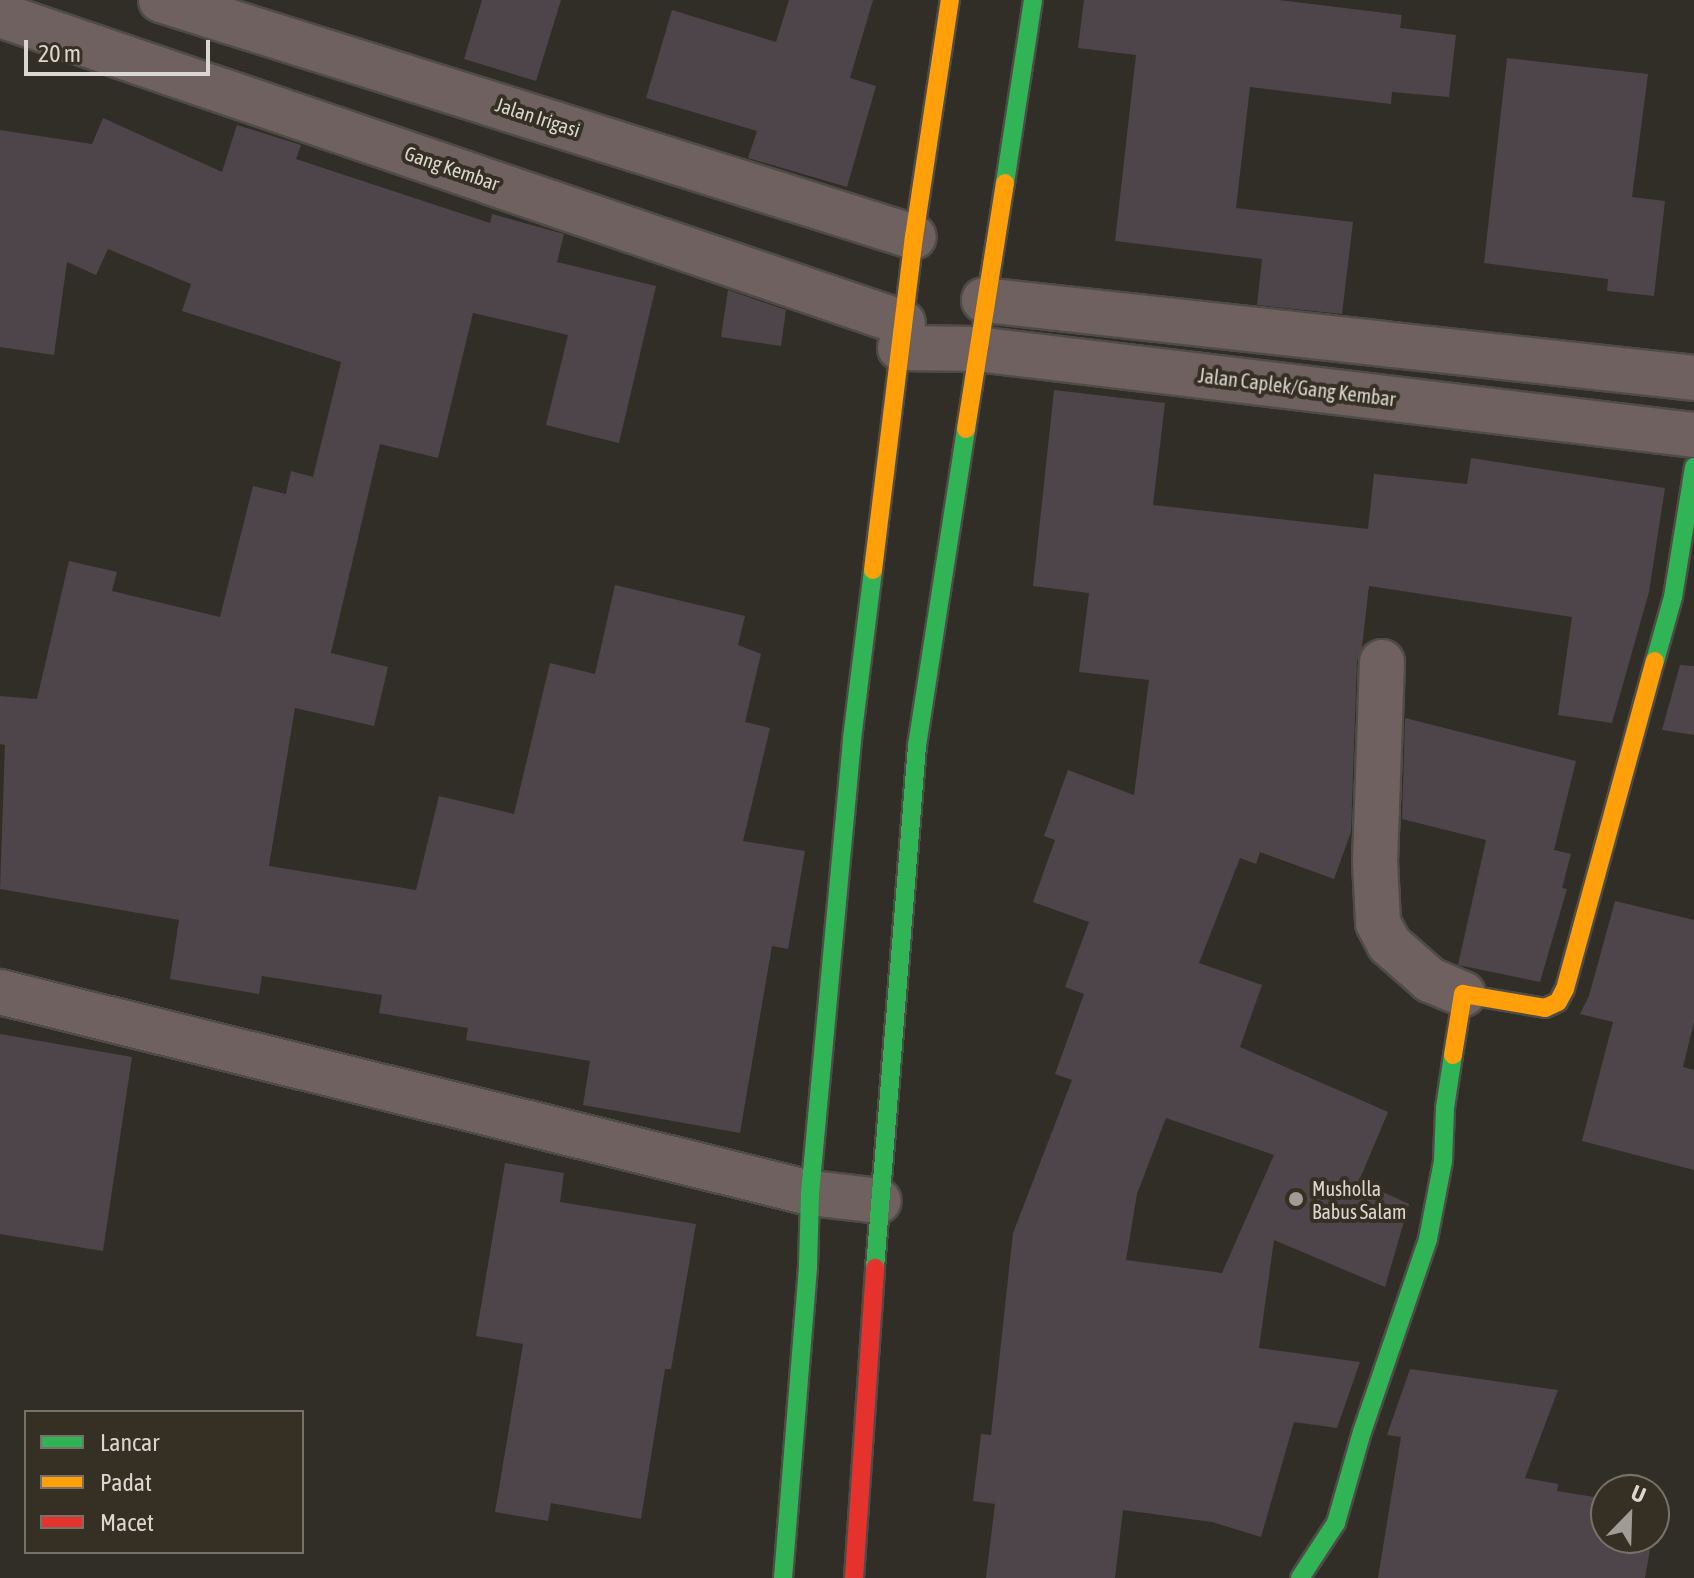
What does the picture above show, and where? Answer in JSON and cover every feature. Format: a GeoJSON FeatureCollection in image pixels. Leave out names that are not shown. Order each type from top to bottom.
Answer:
{"type":"FeatureCollection","features":[{"type":"Feature","properties":{"kind":"main road"},"geometry":{"type":"LineString","coordinates":[[783,1578],[808,1266],[810,1193],[852,739],[914,237],[950,0]]}},
{"type":"Feature","properties":{"kind":"main road"},"geometry":{"type":"LineString","coordinates":[[854,1578],[879,1201],[917,746],[1033,0]]}},
{"type":"Feature","properties":{"kind":"main road"},"geometry":{"type":"LineString","coordinates":[[1300,1578],[1336,1523],[1362,1432],[1428,1239],[1443,1161],[1445,1108],[1463,994],[1545,1008],[1558,1002],[1565,989],[1673,597],[1694,467]]}},
{"type":"Feature","properties":{"kind":"street","name":"Jalan Irigasi"},"geometry":{"type":"LineString","coordinates":[[161,0],[914,237]]}},
{"type":"Feature","properties":{"kind":"street","name":"Gang Kembar"},"geometry":{"type":"LineString","coordinates":[[0,15],[902,336]]}},
{"type":"Feature","properties":{"kind":"street"},"geometry":{"type":"LineString","coordinates":[[984,300],[1694,378]]}},
{"type":"Feature","properties":{"kind":"street","name":"Jalan Caplek/Gang Kembar"},"geometry":{"type":"LineString","coordinates":[[902,336],[977,349],[1694,435]]}},
{"type":"Feature","properties":{"kind":"street"},"geometry":{"type":"LineString","coordinates":[[1382,662],[1375,861],[1378,923],[1389,944],[1430,980],[1463,994]]}},
{"type":"Feature","properties":{"kind":"street"},"geometry":{"type":"LineString","coordinates":[[0,992],[810,1193],[879,1201]]}},
{"type":"Feature","properties":{"kind":"building"},"geometry":{"type":"Polygon","coordinates":[[[482,0],[561,0],[536,81],[464,59],[482,0]]]}},
{"type":"Feature","properties":{"kind":"building"},"geometry":{"type":"Polygon","coordinates":[[[789,0],[873,0],[850,78],[876,86],[847,187],[748,158],[757,131],[646,98],[672,10],[776,42],[789,0]]]}},
{"type":"Feature","properties":{"kind":"building"},"geometry":{"type":"Polygon","coordinates":[[[1084,0],[1279,0],[1402,15],[1400,28],[1456,35],[1449,97],[1392,92],[1391,104],[1250,87],[1236,208],[1353,222],[1342,314],[1257,305],[1262,259],[1115,241],[1136,55],[1078,48],[1084,0]]]}},
{"type":"Feature","properties":{"kind":"building"},"geometry":{"type":"Polygon","coordinates":[[[1507,58],[1648,74],[1632,197],[1665,201],[1654,296],[1607,291],[1608,279],[1484,263],[1507,58]]]}},
{"type":"Feature","properties":{"kind":"building"},"geometry":{"type":"Polygon","coordinates":[[[103,118],[222,172],[237,125],[301,145],[296,159],[490,223],[492,214],[564,234],[557,262],[656,286],[619,443],[546,425],[568,335],[473,313],[438,458],[380,444],[331,653],[388,667],[374,726],[295,708],[269,866],[416,890],[439,796],[514,814],[550,663],[595,674],[615,585],[745,616],[738,645],[761,654],[745,722],[770,728],[743,841],[805,851],[788,949],[772,946],[740,1133],[583,1105],[590,1061],[466,1040],[468,1028],[379,1013],[382,995],[262,976],[259,994],[170,979],[179,920],[0,889],[5,745],[0,744],[0,696],[37,699],[69,561],[117,572],[112,591],[220,617],[253,486],[286,494],[291,471],[313,477],[341,362],[182,311],[191,284],[108,249],[96,275],[67,262],[54,355],[0,347],[0,130],[92,144],[103,118]]]}},
{"type":"Feature","properties":{"kind":"building"},"geometry":{"type":"Polygon","coordinates":[[[728,290],[786,310],[781,346],[721,337],[728,290]]]}},
{"type":"Feature","properties":{"kind":"building"},"geometry":{"type":"Polygon","coordinates":[[[1054,390],[1165,403],[1153,505],[1368,529],[1374,474],[1467,484],[1471,458],[1665,488],[1649,592],[1612,723],[1558,715],[1572,617],[1369,586],[1362,647],[1357,661],[1351,832],[1334,879],[1260,852],[1256,864],[1240,858],[1199,963],[1262,985],[1240,1047],[1388,1112],[1359,1181],[1409,1204],[1385,1287],[1274,1240],[1259,1348],[1360,1362],[1337,1428],[1294,1422],[1261,1537],[1212,1522],[1123,1510],[1115,1578],[986,1578],[995,1504],[973,1501],[981,1434],[991,1435],[1013,1233],[1072,1080],[1055,1074],[1084,994],[1065,987],[1089,922],[1033,902],[1055,840],[1044,836],[1068,770],[1134,795],[1149,680],[1079,672],[1089,593],[1033,586],[1054,390]],[[1166,1118],[1137,1194],[1126,1260],[1222,1273],[1274,1155],[1166,1118]]]}},
{"type":"Feature","properties":{"kind":"building"},"geometry":{"type":"Polygon","coordinates":[[[1680,665],[1694,666],[1694,735],[1662,730],[1680,665]]]}},
{"type":"Feature","properties":{"kind":"building"},"geometry":{"type":"Polygon","coordinates":[[[1405,718],[1576,761],[1554,850],[1571,854],[1562,888],[1567,889],[1540,982],[1458,965],[1486,840],[1402,819],[1405,718]]]}},
{"type":"Feature","properties":{"kind":"building"},"geometry":{"type":"Polygon","coordinates":[[[1615,901],[1694,920],[1694,1022],[1683,1067],[1694,1070],[1694,1170],[1582,1141],[1613,1022],[1580,1014],[1589,996],[1615,901]]]}},
{"type":"Feature","properties":{"kind":"building"},"geometry":{"type":"Polygon","coordinates":[[[0,1034],[132,1057],[103,1251],[0,1234],[0,1034]]]}},
{"type":"Feature","properties":{"kind":"building"},"geometry":{"type":"Polygon","coordinates":[[[505,1163],[564,1173],[560,1202],[696,1224],[671,1369],[665,1369],[641,1519],[551,1503],[548,1521],[495,1512],[523,1344],[476,1336],[505,1163]]]}},
{"type":"Feature","properties":{"kind":"building"},"geometry":{"type":"Polygon","coordinates":[[[1410,1369],[1558,1390],[1525,1478],[1558,1484],[1557,1491],[1590,1496],[1590,1554],[1649,1554],[1645,1578],[1378,1578],[1401,1437],[1387,1435],[1410,1369]]]}},
{"type":"Feature","properties":{"kind":"traffic: fast"},"geometry":{"type":"LineString","coordinates":[[1005,183],[1033,0]]}},
{"type":"Feature","properties":{"kind":"traffic: fast"},"geometry":{"type":"LineString","coordinates":[[875,1268],[917,746],[966,429]]}},
{"type":"Feature","properties":{"kind":"traffic: fast"},"geometry":{"type":"LineString","coordinates":[[1655,661],[1673,597],[1694,467]]}},
{"type":"Feature","properties":{"kind":"traffic: fast"},"geometry":{"type":"LineString","coordinates":[[783,1578],[808,1266],[810,1193],[852,739],[873,570]]}},
{"type":"Feature","properties":{"kind":"traffic: fast"},"geometry":{"type":"LineString","coordinates":[[1300,1578],[1336,1523],[1362,1432],[1428,1239],[1443,1161],[1445,1108],[1453,1055]]}},
{"type":"Feature","properties":{"kind":"traffic: slow"},"geometry":{"type":"LineString","coordinates":[[873,570],[914,237],[950,0]]}},
{"type":"Feature","properties":{"kind":"traffic: slow"},"geometry":{"type":"LineString","coordinates":[[966,429],[1005,183]]}},
{"type":"Feature","properties":{"kind":"traffic: slow"},"geometry":{"type":"LineString","coordinates":[[1453,1055],[1463,994],[1545,1008],[1558,1002],[1565,989],[1655,661]]}},
{"type":"Feature","properties":{"kind":"traffic: jam"},"geometry":{"type":"LineString","coordinates":[[854,1578],[875,1268]]}},
{"type":"Feature","properties":{"kind":"place","name":"Musholla Babus Salam"},"geometry":{"type":"Point","coordinates":[1296,1199]}}]}
